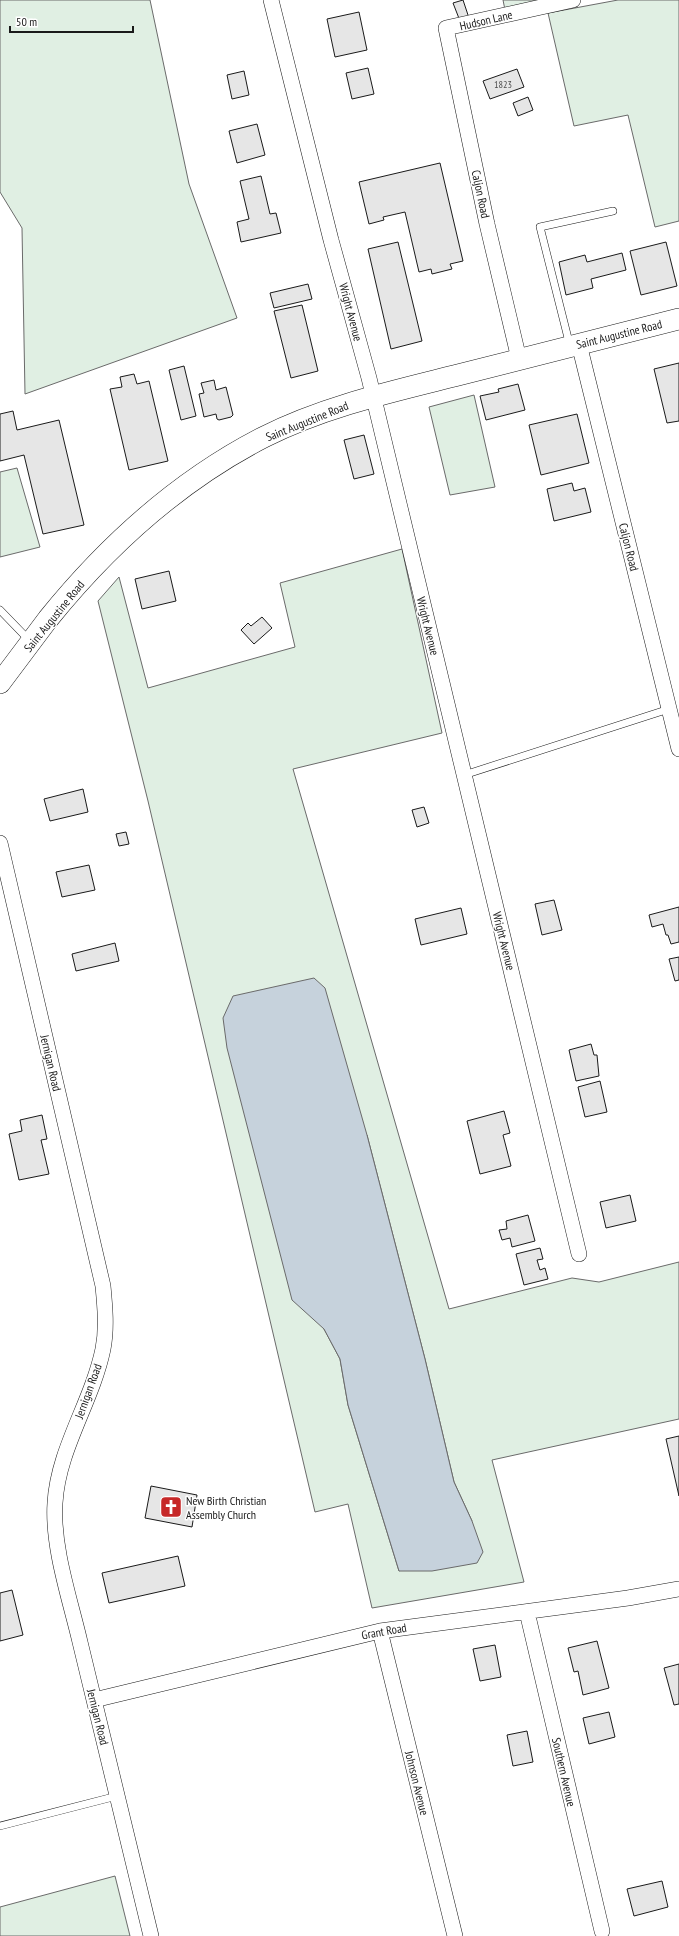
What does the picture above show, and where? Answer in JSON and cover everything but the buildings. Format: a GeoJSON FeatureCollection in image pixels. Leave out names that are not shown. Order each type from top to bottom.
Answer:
{"type":"FeatureCollection","features":[{"type":"Feature","properties":{"kind":"main road","name":"Saint Augustine Road"},"geometry":{"type":"LineString","coordinates":[[0,683],[49,619],[90,572],[128,533],[166,501],[218,464],[264,437],[301,420],[373,396],[679,319]]}},
{"type":"Feature","properties":{"kind":"street","name":"Wright Avenue"},"geometry":{"type":"LineString","coordinates":[[271,0],[373,396],[579,1254]]}},
{"type":"Feature","properties":{"kind":"street","name":"Hudson Lane"},"geometry":{"type":"LineString","coordinates":[[446,28],[573,0]]}},
{"type":"Feature","properties":{"kind":"street","name":"Caljon Road"},"geometry":{"type":"LineString","coordinates":[[446,28],[487,224],[519,359]]}},
{"type":"Feature","properties":{"kind":"street","name":"Caljon Road"},"geometry":{"type":"LineString","coordinates":[[575,345],[679,749]]}},
{"type":"Feature","properties":{"kind":"street","name":"Jernigan Road"},"geometry":{"type":"LineString","coordinates":[[0,843],[103,1286],[106,1317],[103,1349],[60,1473],[55,1504],[56,1529],[60,1557],[151,1936]]}},
{"type":"Feature","properties":{"kind":"street","name":"Grant Road"},"geometry":{"type":"LineString","coordinates":[[94,1700],[380,1630],[527,1612],[679,1589]]}},
{"type":"Feature","properties":{"kind":"street","name":"Southern Avenue"},"geometry":{"type":"LineString","coordinates":[[527,1612],[602,1932]]}},
{"type":"Feature","properties":{"kind":"street","name":"Johnson Avenue"},"geometry":{"type":"LineString","coordinates":[[380,1630],[455,1936]]}},
{"type":"Feature","properties":{"kind":"lane"},"geometry":{"type":"LineString","coordinates":[[575,345],[540,228],[613,211]]}},
{"type":"Feature","properties":{"kind":"lane"},"geometry":{"type":"LineString","coordinates":[[0,610],[31,642]]}},
{"type":"Feature","properties":{"kind":"lane"},"geometry":{"type":"LineString","coordinates":[[464,775],[669,709]]}},
{"type":"Feature","properties":{"kind":"lane"},"geometry":{"type":"LineString","coordinates":[[0,1826],[117,1796]]}},
{"type":"Feature","properties":{"kind":"green space"},"geometry":{"type":"Polygon","coordinates":[[[0,0],[150,0],[189,184],[237,318],[25,394],[22,228],[0,192],[0,0]]]}},
{"type":"Feature","properties":{"kind":"green space"},"geometry":{"type":"Polygon","coordinates":[[[503,0],[545,0],[505,10],[503,0]]]}},
{"type":"Feature","properties":{"kind":"green space"},"geometry":{"type":"Polygon","coordinates":[[[618,0],[679,0],[679,221],[655,227],[628,115],[574,126],[548,13],[618,0]]]}},
{"type":"Feature","properties":{"kind":"green space"},"geometry":{"type":"Polygon","coordinates":[[[474,395],[495,487],[450,495],[429,407],[474,395]]]}},
{"type":"Feature","properties":{"kind":"green space"},"geometry":{"type":"Polygon","coordinates":[[[17,468],[40,547],[0,557],[0,472],[17,468]]]}},
{"type":"Feature","properties":{"kind":"green space"},"geometry":{"type":"Polygon","coordinates":[[[402,549],[442,733],[293,769],[449,1309],[572,1278],[599,1282],[679,1262],[679,1419],[492,1460],[524,1582],[372,1608],[348,1504],[315,1512],[148,801],[98,601],[119,577],[148,688],[295,647],[280,583],[402,549]],[[367,1135],[324,1329],[340,1359],[348,1405],[399,1571],[472,1521],[454,1482],[425,1359],[367,1135]]]}},
{"type":"Feature","properties":{"kind":"green space"},"geometry":{"type":"Polygon","coordinates":[[[115,1876],[130,1936],[0,1936],[0,1907],[115,1876]]]}},
{"type":"Feature","properties":{"kind":"shaded area"},"geometry":{"type":"Polygon","coordinates":[[[314,978],[325,988],[367,1135],[425,1359],[454,1482],[472,1521],[483,1552],[477,1563],[432,1571],[399,1571],[348,1405],[340,1359],[324,1329],[292,1300],[227,1048],[223,1018],[233,996],[314,978]]]}},
{"type":"Feature","properties":{"kind":"place","name":"New Birth Christian Assembly Church"},"geometry":{"type":"Point","coordinates":[171,1507]}}]}
